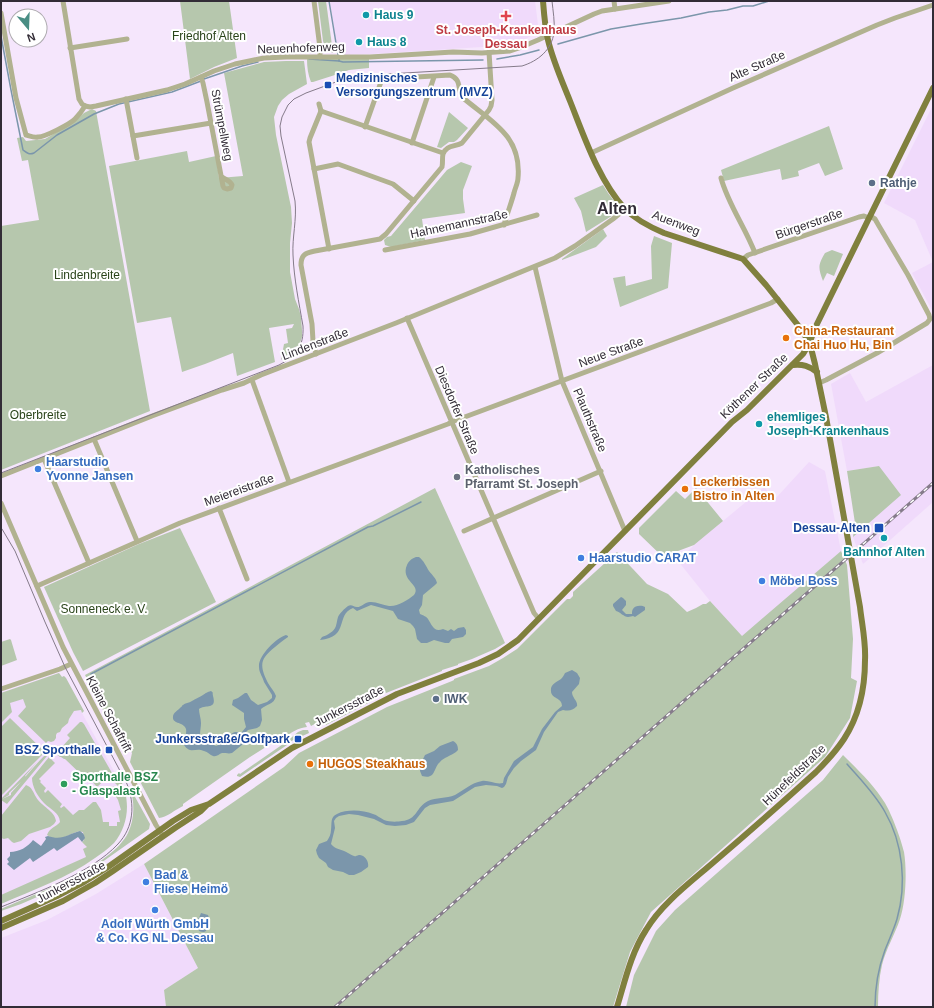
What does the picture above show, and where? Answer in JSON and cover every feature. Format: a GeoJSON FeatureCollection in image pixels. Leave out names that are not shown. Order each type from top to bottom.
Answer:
{"type":"FeatureCollection","features":[{"type":"Feature","properties":{"kind":"main road","name":"Auenweg"},"geometry":{"type":"LineString","coordinates":[[543,1],[547,36],[554,60],[591,153],[612,192],[625,209],[637,219],[664,233],[743,259],[778,299],[801,329],[809,344]]}},
{"type":"Feature","properties":{"kind":"main road","name":"Köthener Straße"},"geometry":{"type":"LineString","coordinates":[[512,645],[732,422],[747,410],[804,354],[816,326],[933,88]]}},
{"type":"Feature","properties":{"kind":"main road","name":"Hünefeldstraße"},"geometry":{"type":"LineString","coordinates":[[617,1007],[634,953],[647,928],[660,912],[695,879],[816,772],[832,755],[844,739],[860,700],[865,659],[863,626],[817,372],[809,344]]}},
{"type":"Feature","properties":{"kind":"main road"},"geometry":{"type":"LineString","coordinates":[[793,364],[807,365],[817,372]]}},
{"type":"Feature","properties":{"kind":"main road","name":"Junkersstraße"},"geometry":{"type":"LineString","coordinates":[[1,928],[50,907],[84,890],[113,871],[185,814],[206,806],[247,780],[284,753],[386,699],[489,659],[512,645]]}},
{"type":"Feature","properties":{"kind":"main road","name":"Junkersstraße"},"geometry":{"type":"LineString","coordinates":[[1,921],[84,882],[161,833]]}},
{"type":"Feature","properties":{"kind":"street"},"geometry":{"type":"LineString","coordinates":[[1,13],[16,98],[26,135],[35,138],[46,135],[73,121],[85,106],[79,99],[62,1]]}},
{"type":"Feature","properties":{"kind":"street"},"geometry":{"type":"LineString","coordinates":[[314,1],[320,57]]}},
{"type":"Feature","properties":{"kind":"street"},"geometry":{"type":"LineString","coordinates":[[614,1],[615,9]]}},
{"type":"Feature","properties":{"kind":"street","name":"Neuenhofenweg"},"geometry":{"type":"LineString","coordinates":[[85,106],[90,107],[126,101],[167,90],[202,80],[226,67],[252,60],[286,57],[370,57],[513,50],[602,11],[668,1]]}},
{"type":"Feature","properties":{"kind":"street","name":"Alte Straße"},"geometry":{"type":"LineString","coordinates":[[591,153],[869,28],[933,5]]}},
{"type":"Feature","properties":{"kind":"street"},"geometry":{"type":"LineString","coordinates":[[70,48],[128,39]]}},
{"type":"Feature","properties":{"kind":"street"},"geometry":{"type":"LineString","coordinates":[[316,354],[313,346],[312,324],[301,260],[302,257],[305,254],[329,248],[384,237],[442,167],[443,153],[445,150],[448,147],[456,146],[462,143],[491,106],[492,100],[489,52]]}},
{"type":"Feature","properties":{"kind":"street"},"geometry":{"type":"LineString","coordinates":[[365,127],[382,79],[450,75],[454,77],[459,84],[462,97],[485,115],[504,133],[514,146],[518,159],[518,180],[504,225]]}},
{"type":"Feature","properties":{"kind":"street"},"geometry":{"type":"LineString","coordinates":[[412,143],[434,76]]}},
{"type":"Feature","properties":{"kind":"street","name":"Strümpellweg"},"geometry":{"type":"LineString","coordinates":[[202,80],[221,176]]}},
{"type":"Feature","properties":{"kind":"street"},"geometry":{"type":"LineString","coordinates":[[126,101],[137,158]]}},
{"type":"Feature","properties":{"kind":"street"},"geometry":{"type":"LineString","coordinates":[[319,104],[321,111],[309,142],[329,248]]}},
{"type":"Feature","properties":{"kind":"street"},"geometry":{"type":"LineString","coordinates":[[321,111],[443,153]]}},
{"type":"Feature","properties":{"kind":"street"},"geometry":{"type":"LineString","coordinates":[[133,136],[211,123]]}},
{"type":"Feature","properties":{"kind":"street"},"geometry":{"type":"LineString","coordinates":[[314,169],[338,164],[393,184],[414,201]]}},
{"type":"Feature","properties":{"kind":"street"},"geometry":{"type":"LineString","coordinates":[[721,178],[727,195],[752,244],[755,253]]}},
{"type":"Feature","properties":{"kind":"street","name":"Lindenstraße"},"geometry":{"type":"LineString","coordinates":[[1,476],[222,390],[252,380],[261,375],[535,267],[564,254],[625,209]]}},
{"type":"Feature","properties":{"kind":"street","name":"Hahnemannstraße"},"geometry":{"type":"LineString","coordinates":[[385,250],[470,234],[538,215]]}},
{"type":"Feature","properties":{"kind":"street","name":"Bürgerstraße"},"geometry":{"type":"LineString","coordinates":[[743,259],[748,255],[859,217],[869,217]]}},
{"type":"Feature","properties":{"kind":"street"},"geometry":{"type":"LineString","coordinates":[[819,383],[851,367],[930,319],[877,221],[869,217]]}},
{"type":"Feature","properties":{"kind":"street","name":"Plauthstraße"},"geometry":{"type":"LineString","coordinates":[[535,267],[562,381],[625,531]]}},
{"type":"Feature","properties":{"kind":"street","name":"Neue Straße"},"geometry":{"type":"LineString","coordinates":[[451,423],[771,304],[778,299]]}},
{"type":"Feature","properties":{"kind":"street","name":"Diesdorfer Straße"},"geometry":{"type":"LineString","coordinates":[[407,318],[534,613],[539,619]]}},
{"type":"Feature","properties":{"kind":"street"},"geometry":{"type":"LineString","coordinates":[[252,380],[289,482]]}},
{"type":"Feature","properties":{"kind":"street","name":"Meiereistraße"},"geometry":{"type":"LineString","coordinates":[[37,586],[180,523],[451,423]]}},
{"type":"Feature","properties":{"kind":"street"},"geometry":{"type":"LineString","coordinates":[[94,439],[138,541]]}},
{"type":"Feature","properties":{"kind":"street"},"geometry":{"type":"LineString","coordinates":[[44,459],[89,563]]}},
{"type":"Feature","properties":{"kind":"street"},"geometry":{"type":"LineString","coordinates":[[464,530],[601,471]]}},
{"type":"Feature","properties":{"kind":"street","name":"Kleine Schaftrift"},"geometry":{"type":"LineString","coordinates":[[1,503],[60,640],[161,833]]}},
{"type":"Feature","properties":{"kind":"street"},"geometry":{"type":"LineString","coordinates":[[219,508],[247,579]]}},
{"type":"Feature","properties":{"kind":"street"},"geometry":{"type":"LineString","coordinates":[[1,689],[72,664]]}},
{"type":"Feature","properties":{"kind":"shaded area"},"geometry":{"type":"Polygon","coordinates":[[[330,1],[535,1],[538,25],[534,34],[516,45],[338,55],[330,1]]]}},
{"type":"Feature","properties":{"kind":"shaded area"},"geometry":{"type":"Polygon","coordinates":[[[933,105],[933,262],[915,220],[884,203],[933,105]]]}},
{"type":"Feature","properties":{"kind":"shaded area"},"geometry":{"type":"Polygon","coordinates":[[[933,262],[933,312],[912,273],[933,262]]]}},
{"type":"Feature","properties":{"kind":"shaded area"},"geometry":{"type":"Polygon","coordinates":[[[933,365],[933,502],[863,564],[853,537],[900,495],[879,466],[847,471],[831,384],[850,373],[866,402],[933,365]]]}},
{"type":"Feature","properties":{"kind":"shaded area"},"geometry":{"type":"Polygon","coordinates":[[[809,462],[825,471],[841,551],[742,637],[710,601],[678,561],[694,545],[764,487],[775,499],[809,462]]]}},
{"type":"Feature","properties":{"kind":"shaded area"},"geometry":{"type":"Polygon","coordinates":[[[59,673],[62,677],[64,676],[66,678],[82,713],[116,775],[117,781],[119,780],[123,794],[120,828],[101,850],[1,900],[1,693],[59,673]]]}},
{"type":"Feature","properties":{"kind":"shaded area"},"geometry":{"type":"Polygon","coordinates":[[[144,864],[198,968],[164,990],[166,1007],[1,1007],[1,938],[47,920],[96,894],[144,864]]]}},
{"type":"Feature","properties":{"kind":"green space","name":"Friedhof Alten"},"geometry":{"type":"Polygon","coordinates":[[[180,1],[229,1],[237,58],[190,79],[180,1]]]}},
{"type":"Feature","properties":{"kind":"green space"},"geometry":{"type":"Polygon","coordinates":[[[318,1],[326,1],[333,53],[326,49],[323,41],[318,1]]]}},
{"type":"Feature","properties":{"kind":"green space"},"geometry":{"type":"Polygon","coordinates":[[[307,59],[369,59],[369,68],[349,70],[311,82],[307,59]]]}},
{"type":"Feature","properties":{"kind":"green space"},"geometry":{"type":"Polygon","coordinates":[[[304,61],[307,84],[289,94],[282,100],[274,117],[276,135],[291,207],[292,223],[290,272],[295,299],[301,317],[302,337],[299,346],[293,349],[292,348],[290,351],[291,352],[281,360],[284,344],[288,343],[286,329],[292,328],[294,324],[269,328],[275,362],[237,376],[233,353],[182,372],[171,317],[137,323],[109,166],[187,151],[189,162],[216,156],[219,178],[243,176],[224,73],[264,62],[304,61]]]}},
{"type":"Feature","properties":{"kind":"green space"},"geometry":{"type":"Polygon","coordinates":[[[92,109],[96,111],[150,411],[1,470],[1,226],[39,220],[28,160],[22,161],[17,138],[23,137],[26,141],[45,139],[74,122],[84,113],[92,109]]]}},
{"type":"Feature","properties":{"kind":"green space"},"geometry":{"type":"Polygon","coordinates":[[[449,112],[468,128],[454,142],[449,142],[441,148],[437,147],[449,112]]]}},
{"type":"Feature","properties":{"kind":"green space"},"geometry":{"type":"Polygon","coordinates":[[[829,126],[843,169],[825,176],[819,163],[798,171],[799,176],[782,180],[780,169],[724,181],[721,170],[829,126]]]}},
{"type":"Feature","properties":{"kind":"green space"},"geometry":{"type":"Polygon","coordinates":[[[461,162],[472,166],[463,190],[465,213],[422,219],[425,240],[391,247],[385,245],[384,240],[391,236],[447,170],[461,162]]]}},
{"type":"Feature","properties":{"kind":"green space"},"geometry":{"type":"Polygon","coordinates":[[[603,185],[617,205],[615,214],[586,232],[581,211],[574,198],[603,185]]]}},
{"type":"Feature","properties":{"kind":"green space"},"geometry":{"type":"Polygon","coordinates":[[[603,229],[607,236],[596,247],[562,260],[562,259],[603,229]]]}},
{"type":"Feature","properties":{"kind":"green space"},"geometry":{"type":"Polygon","coordinates":[[[654,236],[672,243],[668,288],[620,307],[613,278],[625,276],[626,286],[652,279],[651,246],[654,236]]]}},
{"type":"Feature","properties":{"kind":"green space"},"geometry":{"type":"Polygon","coordinates":[[[832,250],[843,254],[834,276],[827,273],[823,281],[820,273],[820,264],[825,253],[832,250]]]}},
{"type":"Feature","properties":{"kind":"green space"},"geometry":{"type":"Polygon","coordinates":[[[879,466],[901,495],[853,537],[855,523],[847,471],[879,466]]]}},
{"type":"Feature","properties":{"kind":"green space"},"geometry":{"type":"Polygon","coordinates":[[[435,488],[505,643],[458,665],[386,693],[385,692],[370,700],[370,702],[326,725],[322,719],[311,726],[309,722],[305,723],[307,727],[301,728],[289,734],[285,738],[283,736],[250,757],[183,804],[183,806],[165,817],[159,818],[130,762],[132,753],[130,749],[122,747],[85,675],[435,488]]]}},
{"type":"Feature","properties":{"kind":"green space"},"geometry":{"type":"Polygon","coordinates":[[[696,488],[723,521],[694,545],[678,551],[666,560],[639,534],[639,528],[676,491],[685,499],[696,488]]]}},
{"type":"Feature","properties":{"kind":"green space","name":"Sonneneck e. V."},"geometry":{"type":"Polygon","coordinates":[[[180,528],[216,602],[83,671],[44,587],[139,544],[180,528]]]}},
{"type":"Feature","properties":{"kind":"green space"},"geometry":{"type":"Polygon","coordinates":[[[841,551],[847,565],[853,639],[851,678],[857,681],[850,718],[825,757],[651,912],[630,952],[613,1007],[166,1007],[164,990],[198,968],[144,864],[284,767],[299,753],[387,707],[489,666],[503,658],[517,649],[567,599],[570,599],[573,596],[573,592],[617,552],[647,584],[668,594],[687,612],[710,601],[742,636],[841,551]]]}},
{"type":"Feature","properties":{"kind":"green space"},"geometry":{"type":"Polygon","coordinates":[[[10,639],[17,660],[1,666],[1,642],[10,639]]]}},
{"type":"Feature","properties":{"kind":"green space"},"geometry":{"type":"Polygon","coordinates":[[[59,673],[62,677],[64,676],[66,678],[84,711],[82,713],[81,710],[74,711],[68,723],[60,732],[57,733],[54,741],[48,741],[46,743],[18,716],[26,707],[23,699],[10,703],[12,712],[1,723],[1,693],[59,673]]]}},
{"type":"Feature","properties":{"kind":"green space"},"geometry":{"type":"Polygon","coordinates":[[[10,718],[45,752],[1,796],[1,727],[10,718]]]}},
{"type":"Feature","properties":{"kind":"green space"},"geometry":{"type":"Polygon","coordinates":[[[80,722],[84,724],[112,773],[97,787],[90,779],[88,781],[65,759],[54,752],[60,745],[62,747],[70,738],[67,735],[80,722]]]}},
{"type":"Feature","properties":{"kind":"green space"},"geometry":{"type":"Polygon","coordinates":[[[308,730],[309,733],[289,742],[287,745],[240,777],[237,776],[239,773],[240,774],[298,732],[308,730]]]}},
{"type":"Feature","properties":{"kind":"green space"},"geometry":{"type":"Polygon","coordinates":[[[46,754],[47,756],[7,804],[1,800],[37,762],[25,776],[26,777],[46,754]],[[21,782],[9,793],[9,795],[2,799],[11,795],[11,793],[21,782]]]}},
{"type":"Feature","properties":{"kind":"green space"},"geometry":{"type":"Polygon","coordinates":[[[843,755],[881,796],[896,827],[905,859],[906,876],[904,903],[900,919],[882,965],[878,1007],[626,1007],[634,975],[656,931],[675,910],[823,780],[843,755]]]}},
{"type":"Feature","properties":{"kind":"green space"},"geometry":{"type":"Polygon","coordinates":[[[49,757],[55,763],[39,779],[41,781],[40,782],[46,788],[44,791],[45,793],[48,790],[62,804],[60,807],[61,808],[64,806],[73,815],[79,810],[84,810],[93,802],[96,802],[101,810],[103,822],[109,822],[109,826],[117,826],[117,822],[120,822],[118,811],[121,810],[118,800],[110,787],[111,786],[112,788],[114,786],[116,788],[118,786],[115,783],[120,779],[124,787],[127,803],[127,812],[123,828],[112,845],[73,872],[1,904],[1,895],[86,857],[83,849],[87,847],[82,842],[84,840],[83,832],[75,832],[58,839],[47,835],[49,831],[60,822],[56,813],[44,803],[38,795],[34,788],[32,778],[49,757]]]}},
{"type":"Feature","properties":{"kind":"green space"},"geometry":{"type":"Polygon","coordinates":[[[26,785],[31,788],[38,800],[51,811],[56,821],[50,827],[29,834],[21,841],[14,843],[8,838],[1,838],[1,816],[26,785]]]}},
{"type":"Feature","properties":{"kind":"green space"},"geometry":{"type":"Polygon","coordinates":[[[129,786],[150,824],[149,829],[98,865],[75,879],[21,904],[1,911],[1,909],[52,887],[89,868],[106,857],[119,845],[128,833],[132,821],[133,804],[129,786]]]}},
{"type":"Feature","properties":{"kind":"water"},"geometry":{"type":"Polygon","coordinates":[[[419,557],[422,560],[437,583],[423,595],[422,605],[419,610],[420,614],[424,615],[437,630],[443,629],[448,631],[451,629],[454,631],[458,628],[464,627],[466,634],[463,637],[452,639],[449,643],[434,640],[427,643],[421,643],[417,639],[415,629],[410,623],[398,619],[393,611],[371,605],[357,611],[353,608],[348,611],[335,635],[320,640],[322,637],[334,630],[339,616],[348,606],[351,605],[359,607],[369,602],[376,602],[387,606],[392,606],[402,603],[414,595],[416,591],[406,575],[406,570],[411,559],[419,557]]]}},
{"type":"Feature","properties":{"kind":"water"},"geometry":{"type":"Polygon","coordinates":[[[621,597],[626,601],[626,605],[622,610],[626,614],[632,614],[633,609],[637,606],[644,606],[645,610],[635,617],[625,616],[616,611],[613,606],[613,604],[621,597]]]}},
{"type":"Feature","properties":{"kind":"water"},"geometry":{"type":"Polygon","coordinates":[[[286,635],[288,637],[266,655],[262,663],[265,677],[276,696],[272,703],[261,709],[262,720],[260,726],[248,730],[246,732],[243,744],[232,753],[222,753],[217,756],[212,756],[205,751],[189,750],[186,748],[184,745],[186,729],[183,725],[174,721],[173,715],[184,704],[191,702],[211,691],[213,693],[214,700],[212,705],[199,709],[201,739],[216,746],[222,743],[233,733],[242,732],[246,727],[244,713],[232,705],[233,700],[245,693],[247,693],[251,700],[258,705],[267,702],[272,698],[272,695],[264,682],[259,663],[268,648],[277,640],[286,635]]]}},
{"type":"Feature","properties":{"kind":"water"},"geometry":{"type":"Polygon","coordinates":[[[572,670],[577,673],[580,678],[579,684],[572,692],[577,706],[574,709],[558,712],[544,732],[536,750],[514,768],[504,787],[502,788],[486,785],[475,787],[453,801],[430,805],[425,808],[414,822],[406,825],[386,825],[374,819],[358,815],[349,814],[339,816],[334,821],[335,828],[331,844],[353,856],[360,855],[364,857],[367,861],[368,867],[354,875],[349,875],[333,870],[319,858],[316,850],[319,844],[328,840],[331,833],[332,819],[335,815],[341,812],[360,811],[374,814],[384,820],[398,822],[407,820],[414,816],[428,801],[455,795],[478,782],[487,781],[503,783],[504,778],[514,761],[533,747],[542,729],[555,712],[562,706],[562,703],[551,694],[551,689],[565,673],[572,670]]]}},
{"type":"Feature","properties":{"kind":"water"},"geometry":{"type":"Polygon","coordinates":[[[453,741],[457,745],[458,750],[442,760],[432,775],[427,777],[422,776],[420,765],[425,755],[434,751],[440,746],[453,741]]]}},
{"type":"Feature","properties":{"kind":"water"},"geometry":{"type":"Polygon","coordinates":[[[80,831],[85,838],[82,842],[78,837],[57,851],[54,848],[33,862],[30,858],[14,870],[7,864],[9,862],[7,859],[10,856],[10,852],[23,849],[33,840],[41,846],[46,839],[45,837],[48,836],[57,838],[80,831]]]}},
{"type":"Feature","properties":{"kind":"water"},"geometry":{"type":"Polygon","coordinates":[[[201,913],[208,915],[209,918],[206,931],[204,932],[198,930],[196,925],[196,921],[201,913]]]}},
{"type":"Feature","properties":{"kind":"waterway"},"geometry":{"type":"LineString","coordinates":[[329,1],[338,55]]}},
{"type":"Feature","properties":{"kind":"waterway"},"geometry":{"type":"LineString","coordinates":[[558,44],[611,29],[743,6],[753,6],[769,1]]}},
{"type":"Feature","properties":{"kind":"waterway"},"geometry":{"type":"LineString","coordinates":[[1,36],[23,150],[29,154],[34,153],[57,135],[94,114],[119,104],[172,92],[201,81]]}},
{"type":"Feature","properties":{"kind":"waterway"},"geometry":{"type":"LineString","coordinates":[[497,59],[539,50]]}},
{"type":"Feature","properties":{"kind":"waterway"},"geometry":{"type":"LineString","coordinates":[[309,59],[339,61]]}},
{"type":"Feature","properties":{"kind":"waterway"},"geometry":{"type":"LineString","coordinates":[[339,59],[339,61],[343,62],[483,60]]}},
{"type":"Feature","properties":{"kind":"waterway"},"geometry":{"type":"LineString","coordinates":[[204,79],[258,62]]}},
{"type":"Feature","properties":{"kind":"waterway"},"geometry":{"type":"LineString","coordinates":[[91,674],[368,527],[373,526],[421,502]]}},
{"type":"Feature","properties":{"kind":"waterway"},"geometry":{"type":"LineString","coordinates":[[847,764],[872,793],[885,812],[896,837],[902,864],[902,892],[900,906],[896,923],[880,964],[876,985],[875,1007]]}},
{"type":"Feature","properties":{"kind":"tram line"},"geometry":{"type":"LineString","coordinates":[[1,473],[279,365],[290,358],[298,350],[302,340],[303,326],[294,264],[293,248],[295,201],[280,126],[282,117],[288,105],[294,99],[306,93],[356,76],[522,66],[528,64],[543,54],[553,38],[554,24],[552,1]]}},
{"type":"Feature","properties":{"kind":"tram line"},"geometry":{"type":"LineString","coordinates":[[1,907],[63,881],[94,864],[118,844],[127,830],[132,815],[130,792],[127,784],[65,667],[15,551],[2,529]]}},
{"type":"Feature","properties":{"kind":"railway"},"geometry":{"type":"LineString","coordinates":[[335,1007],[933,483]]}},
{"type":"Feature","properties":{"kind":"place","name":"Haus 9"},"geometry":{"type":"Point","coordinates":[366,15]}},
{"type":"Feature","properties":{"kind":"place","name":"St. Joseph-Krankenhaus Dessau"},"geometry":{"type":"Point","coordinates":[506,16]}},
{"type":"Feature","properties":{"kind":"place","name":"Haus 8"},"geometry":{"type":"Point","coordinates":[359,42]}},
{"type":"Feature","properties":{"kind":"place","name":"Medizinisches Versorgungszentrum (MVZ)"},"geometry":{"type":"Point","coordinates":[328,85]}},
{"type":"Feature","properties":{"kind":"place","name":"Rathje"},"geometry":{"type":"Point","coordinates":[872,183]}},
{"type":"Feature","properties":{"kind":"place","name":"China-Restaurant Chai Huo Hu, Bin"},"geometry":{"type":"Point","coordinates":[786,338]}},
{"type":"Feature","properties":{"kind":"place","name":"ehemliges Joseph-Krankenhaus"},"geometry":{"type":"Point","coordinates":[759,424]}},
{"type":"Feature","properties":{"kind":"place","name":"Haarstudio Yvonne Jansen"},"geometry":{"type":"Point","coordinates":[38,469]}},
{"type":"Feature","properties":{"kind":"place","name":"Katholisches Pfarramt St. Joseph"},"geometry":{"type":"Point","coordinates":[457,477]}},
{"type":"Feature","properties":{"kind":"place","name":"Leckerbissen Bistro in Alten"},"geometry":{"type":"Point","coordinates":[685,489]}},
{"type":"Feature","properties":{"kind":"place","name":"Dessau-Alten"},"geometry":{"type":"Point","coordinates":[879,528]}},
{"type":"Feature","properties":{"kind":"place","name":"Bahnhof Alten"},"geometry":{"type":"Point","coordinates":[884,538]}},
{"type":"Feature","properties":{"kind":"place","name":"Haarstudio CARAT"},"geometry":{"type":"Point","coordinates":[581,558]}},
{"type":"Feature","properties":{"kind":"place","name":"Möbel Boss"},"geometry":{"type":"Point","coordinates":[762,581]}},
{"type":"Feature","properties":{"kind":"place","name":"IWK"},"geometry":{"type":"Point","coordinates":[436,699]}},
{"type":"Feature","properties":{"kind":"place","name":"Junkersstraße/Golfpark"},"geometry":{"type":"Point","coordinates":[298,739]}},
{"type":"Feature","properties":{"kind":"place","name":"BSZ Sporthalle"},"geometry":{"type":"Point","coordinates":[109,750]}},
{"type":"Feature","properties":{"kind":"place","name":"HUGOS Steakhaus"},"geometry":{"type":"Point","coordinates":[310,764]}},
{"type":"Feature","properties":{"kind":"place","name":"Sporthalle BSZ - Glaspalast"},"geometry":{"type":"Point","coordinates":[64,784]}},
{"type":"Feature","properties":{"kind":"place","name":"Bad & Fliese Heimö"},"geometry":{"type":"Point","coordinates":[146,882]}},
{"type":"Feature","properties":{"kind":"place","name":"Adolf Würth GmbH & Co. KG NL Dessau"},"geometry":{"type":"Point","coordinates":[155,910]}},
{"type":"Feature","properties":{"kind":"district","name":"Alten"},"geometry":{"type":"Point","coordinates":[617,208]}},
{"type":"Feature","properties":{"kind":"park label","name":"Lindenbreite"},"geometry":{"type":"Point","coordinates":[87,275]}},
{"type":"Feature","properties":{"kind":"park label","name":"Oberbreite"},"geometry":{"type":"Point","coordinates":[38,415]}}]}
